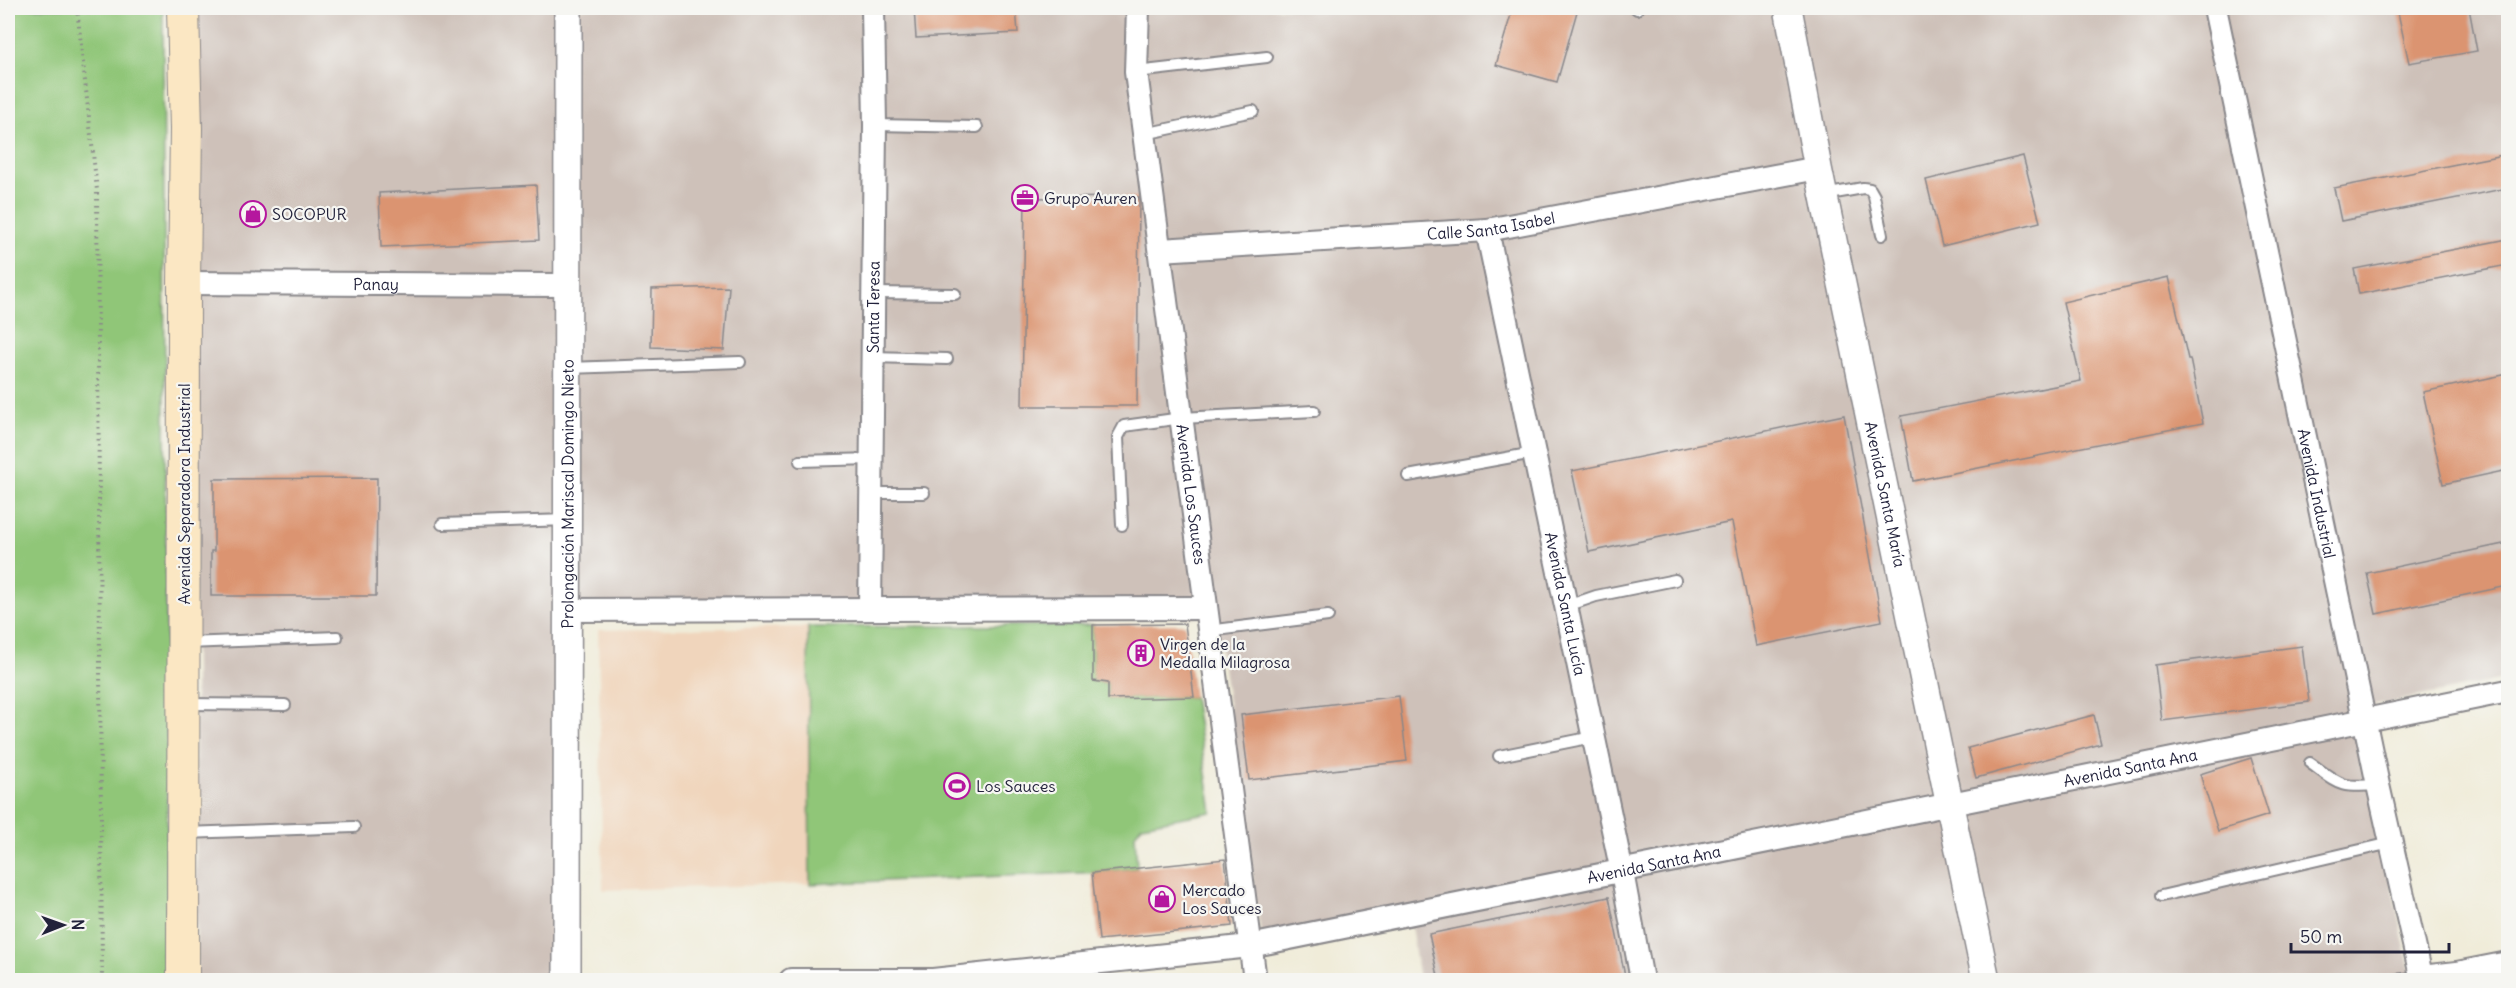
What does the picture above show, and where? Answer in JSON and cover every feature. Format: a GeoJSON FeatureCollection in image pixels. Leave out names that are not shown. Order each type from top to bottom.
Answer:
{"type":"FeatureCollection","features":[{"type":"Feature","properties":{"kind":"main road","name":"Avenida Separadora Industrial"},"geometry":{"type":"LineString","coordinates":[[183,8],[186,129],[183,981]]}},
{"type":"Feature","properties":{"kind":"street","name":"Prolongación Mariscal Domingo Nieto"},"geometry":{"type":"LineString","coordinates":[[567,981],[568,8]]}},
{"type":"Feature","properties":{"kind":"street","name":"Santa Teresa"},"geometry":{"type":"LineString","coordinates":[[870,609],[875,125],[873,8]]}},
{"type":"Feature","properties":{"kind":"street","name":"Avenida Los Sauces"},"geometry":{"type":"LineString","coordinates":[[1138,8],[1136,72],[1143,134],[1255,981]]}},
{"type":"Feature","properties":{"kind":"street","name":"Avenida Santa María"},"geometry":{"type":"LineString","coordinates":[[1788,8],[1818,168],[1986,981]]}},
{"type":"Feature","properties":{"kind":"street","name":"Avenida Industrial"},"geometry":{"type":"LineString","coordinates":[[2215,8],[2364,720],[2421,979]]}},
{"type":"Feature","properties":{"kind":"street","name":"Calle Santa Isabel"},"geometry":{"type":"LineString","coordinates":[[1160,250],[1488,230],[1818,168]]}},
{"type":"Feature","properties":{"kind":"street","name":"Avenida Santa Lucía"},"geometry":{"type":"LineString","coordinates":[[1488,230],[1622,872],[1641,981]]}},
{"type":"Feature","properties":{"kind":"street","name":"Panay"},"geometry":{"type":"LineString","coordinates":[[184,283],[567,285]]}},
{"type":"Feature","properties":{"kind":"street"},"geometry":{"type":"LineString","coordinates":[[569,610],[1204,608]]}},
{"type":"Feature","properties":{"kind":"street","name":"Avenida Santa Ana"},"geometry":{"type":"LineString","coordinates":[[791,981],[933,980],[1250,946],[1622,872],[1950,802],[2508,691]]}},
{"type":"Feature","properties":{"kind":"street"},"geometry":{"type":"LineString","coordinates":[[2421,979],[2508,963]]}},
{"type":"Feature","properties":{"kind":"lane"},"geometry":{"type":"LineString","coordinates":[[1136,72],[1267,57]]}},
{"type":"Feature","properties":{"kind":"lane"},"geometry":{"type":"LineString","coordinates":[[1143,134],[1253,111]]}},
{"type":"Feature","properties":{"kind":"lane"},"geometry":{"type":"LineString","coordinates":[[875,125],[977,127]]}},
{"type":"Feature","properties":{"kind":"lane"},"geometry":{"type":"LineString","coordinates":[[1824,196],[1863,188],[1870,189],[1874,196],[1882,235]]}},
{"type":"Feature","properties":{"kind":"lane"},"geometry":{"type":"LineString","coordinates":[[873,293],[954,294]]}},
{"type":"Feature","properties":{"kind":"lane"},"geometry":{"type":"LineString","coordinates":[[872,357],[947,359]]}},
{"type":"Feature","properties":{"kind":"lane"},"geometry":{"type":"LineString","coordinates":[[567,368],[740,362]]}},
{"type":"Feature","properties":{"kind":"lane"},"geometry":{"type":"LineString","coordinates":[[1122,525],[1118,437],[1124,426],[1182,418],[1314,411]]}},
{"type":"Feature","properties":{"kind":"lane"},"geometry":{"type":"LineString","coordinates":[[1408,476],[1534,453]]}},
{"type":"Feature","properties":{"kind":"lane"},"geometry":{"type":"LineString","coordinates":[[800,461],[872,459]]}},
{"type":"Feature","properties":{"kind":"lane"},"geometry":{"type":"LineString","coordinates":[[872,493],[924,494]]}},
{"type":"Feature","properties":{"kind":"lane"},"geometry":{"type":"LineString","coordinates":[[442,524],[568,520]]}},
{"type":"Feature","properties":{"kind":"lane"},"geometry":{"type":"LineString","coordinates":[[1567,606],[1596,596],[1675,580]]}},
{"type":"Feature","properties":{"kind":"lane"},"geometry":{"type":"LineString","coordinates":[[1208,631],[1328,616]]}},
{"type":"Feature","properties":{"kind":"lane"},"geometry":{"type":"LineString","coordinates":[[184,643],[337,637]]}},
{"type":"Feature","properties":{"kind":"lane"},"geometry":{"type":"LineString","coordinates":[[185,704],[285,705]]}},
{"type":"Feature","properties":{"kind":"lane"},"geometry":{"type":"LineString","coordinates":[[1499,756],[1593,737]]}},
{"type":"Feature","properties":{"kind":"lane"},"geometry":{"type":"LineString","coordinates":[[2310,763],[2340,784],[2350,788],[2378,785]]}},
{"type":"Feature","properties":{"kind":"lane"},"geometry":{"type":"LineString","coordinates":[[182,833],[354,827]]}},
{"type":"Feature","properties":{"kind":"lane"},"geometry":{"type":"LineString","coordinates":[[2161,896],[2391,843]]}},
{"type":"Feature","properties":{"kind":"lane"},"geometry":{"type":"LineString","coordinates":[[2395,981],[2421,979]]}},
{"type":"Feature","properties":{"kind":"path"},"geometry":{"type":"LineString","coordinates":[[77,8],[97,190],[102,981]]}},
{"type":"Feature","properties":{"kind":"shaded area"},"geometry":{"type":"Polygon","coordinates":[[[191,8],[2508,8],[2508,678],[2353,710],[2412,980],[1419,980],[1411,925],[1261,934],[1216,618],[590,603],[567,624],[565,980],[197,980],[191,8]]]}},
{"type":"Feature","properties":{"kind":"shaded area"},"geometry":{"type":"Polygon","coordinates":[[[808,627],[810,884],[603,890],[598,630],[808,627]]]}},
{"type":"Feature","properties":{"kind":"green space"},"geometry":{"type":"Polygon","coordinates":[[[8,8],[163,8],[168,980],[8,980],[8,8]]]}},
{"type":"Feature","properties":{"kind":"green space","name":"Los Sauces"},"geometry":{"type":"Polygon","coordinates":[[[1093,625],[1093,681],[1108,683],[1108,699],[1194,697],[1212,812],[1142,825],[1135,834],[1137,868],[1103,872],[810,884],[808,627],[1093,625]]]}},
{"type":"Feature","properties":{"kind":"building"},"geometry":{"type":"Polygon","coordinates":[[[914,8],[1016,8],[1018,33],[916,38],[914,8]]]}},
{"type":"Feature","properties":{"kind":"building"},"geometry":{"type":"Polygon","coordinates":[[[1513,8],[1578,8],[1557,82],[1496,65],[1513,8]]]}},
{"type":"Feature","properties":{"kind":"building"},"geometry":{"type":"Polygon","coordinates":[[[2397,8],[2469,8],[2477,51],[2409,63],[2397,8]]]}},
{"type":"Feature","properties":{"kind":"building"},"geometry":{"type":"Polygon","coordinates":[[[2508,154],[2508,188],[2341,221],[2334,188],[2508,154]]]}},
{"type":"Feature","properties":{"kind":"building"},"geometry":{"type":"Polygon","coordinates":[[[2023,156],[2040,222],[1942,246],[1926,180],[2023,156]]]}},
{"type":"Feature","properties":{"kind":"building"},"geometry":{"type":"Polygon","coordinates":[[[536,185],[539,240],[381,247],[379,193],[536,185]]]}},
{"type":"Feature","properties":{"kind":"building"},"geometry":{"type":"Polygon","coordinates":[[[1139,197],[1137,406],[1022,406],[1025,198],[1139,197]]]}},
{"type":"Feature","properties":{"kind":"building"},"geometry":{"type":"Polygon","coordinates":[[[2508,239],[2508,265],[2359,294],[2354,269],[2508,239]]]}},
{"type":"Feature","properties":{"kind":"building"},"geometry":{"type":"Polygon","coordinates":[[[2169,277],[2188,359],[2190,359],[2203,423],[1913,481],[1901,416],[2081,381],[2063,302],[2169,277]]]}},
{"type":"Feature","properties":{"kind":"building"},"geometry":{"type":"Polygon","coordinates":[[[729,287],[724,350],[651,347],[652,289],[729,287]]]}},
{"type":"Feature","properties":{"kind":"building"},"geometry":{"type":"Polygon","coordinates":[[[2508,374],[2508,470],[2443,484],[2423,392],[2508,374]]]}},
{"type":"Feature","properties":{"kind":"building"},"geometry":{"type":"Polygon","coordinates":[[[1844,415],[1882,621],[1756,646],[1732,522],[1589,552],[1572,471],[1844,415]]]}},
{"type":"Feature","properties":{"kind":"building"},"geometry":{"type":"Polygon","coordinates":[[[377,478],[376,596],[211,596],[211,551],[214,551],[214,479],[377,478]]]}},
{"type":"Feature","properties":{"kind":"building"},"geometry":{"type":"Polygon","coordinates":[[[2508,543],[2508,586],[2376,614],[2367,573],[2508,543]]]}},
{"type":"Feature","properties":{"kind":"building","name":"Virgen de la Medalla Milagrosa"},"geometry":{"type":"Polygon","coordinates":[[[1185,624],[1194,697],[1108,699],[1108,683],[1093,681],[1093,625],[1185,624]]]}},
{"type":"Feature","properties":{"kind":"building"},"geometry":{"type":"Polygon","coordinates":[[[2302,646],[2309,702],[2162,721],[2155,665],[2302,646]]]}},
{"type":"Feature","properties":{"kind":"building"},"geometry":{"type":"Polygon","coordinates":[[[1399,696],[1407,761],[1249,780],[1241,715],[1399,696]]]}},
{"type":"Feature","properties":{"kind":"building"},"geometry":{"type":"Polygon","coordinates":[[[2094,715],[2101,744],[1976,778],[1968,748],[2094,715]]]}},
{"type":"Feature","properties":{"kind":"building"},"geometry":{"type":"Polygon","coordinates":[[[2251,758],[2269,815],[2218,831],[2200,774],[2251,758]]]}},
{"type":"Feature","properties":{"kind":"building","name":"Mercado Los Sauces"},"geometry":{"type":"Polygon","coordinates":[[[1225,859],[1232,926],[1099,940],[1092,873],[1225,859]]]}},
{"type":"Feature","properties":{"kind":"building"},"geometry":{"type":"Polygon","coordinates":[[[1609,897],[1626,981],[1439,981],[1429,934],[1609,897]]]}},
{"type":"Feature","properties":{"kind":"place","name":"Grupo Auren"},"geometry":{"type":"Point","coordinates":[1025,198]}},
{"type":"Feature","properties":{"kind":"place","name":"SOCOPUR"},"geometry":{"type":"Point","coordinates":[253,214]}},
{"type":"Feature","properties":{"kind":"place","name":"Virgen de la Medalla Milagrosa"},"geometry":{"type":"Point","coordinates":[1141,653]}},
{"type":"Feature","properties":{"kind":"place","name":"Los Sauces"},"geometry":{"type":"Point","coordinates":[957,786]}},
{"type":"Feature","properties":{"kind":"place","name":"Mercado Los Sauces"},"geometry":{"type":"Point","coordinates":[1162,899]}}]}
